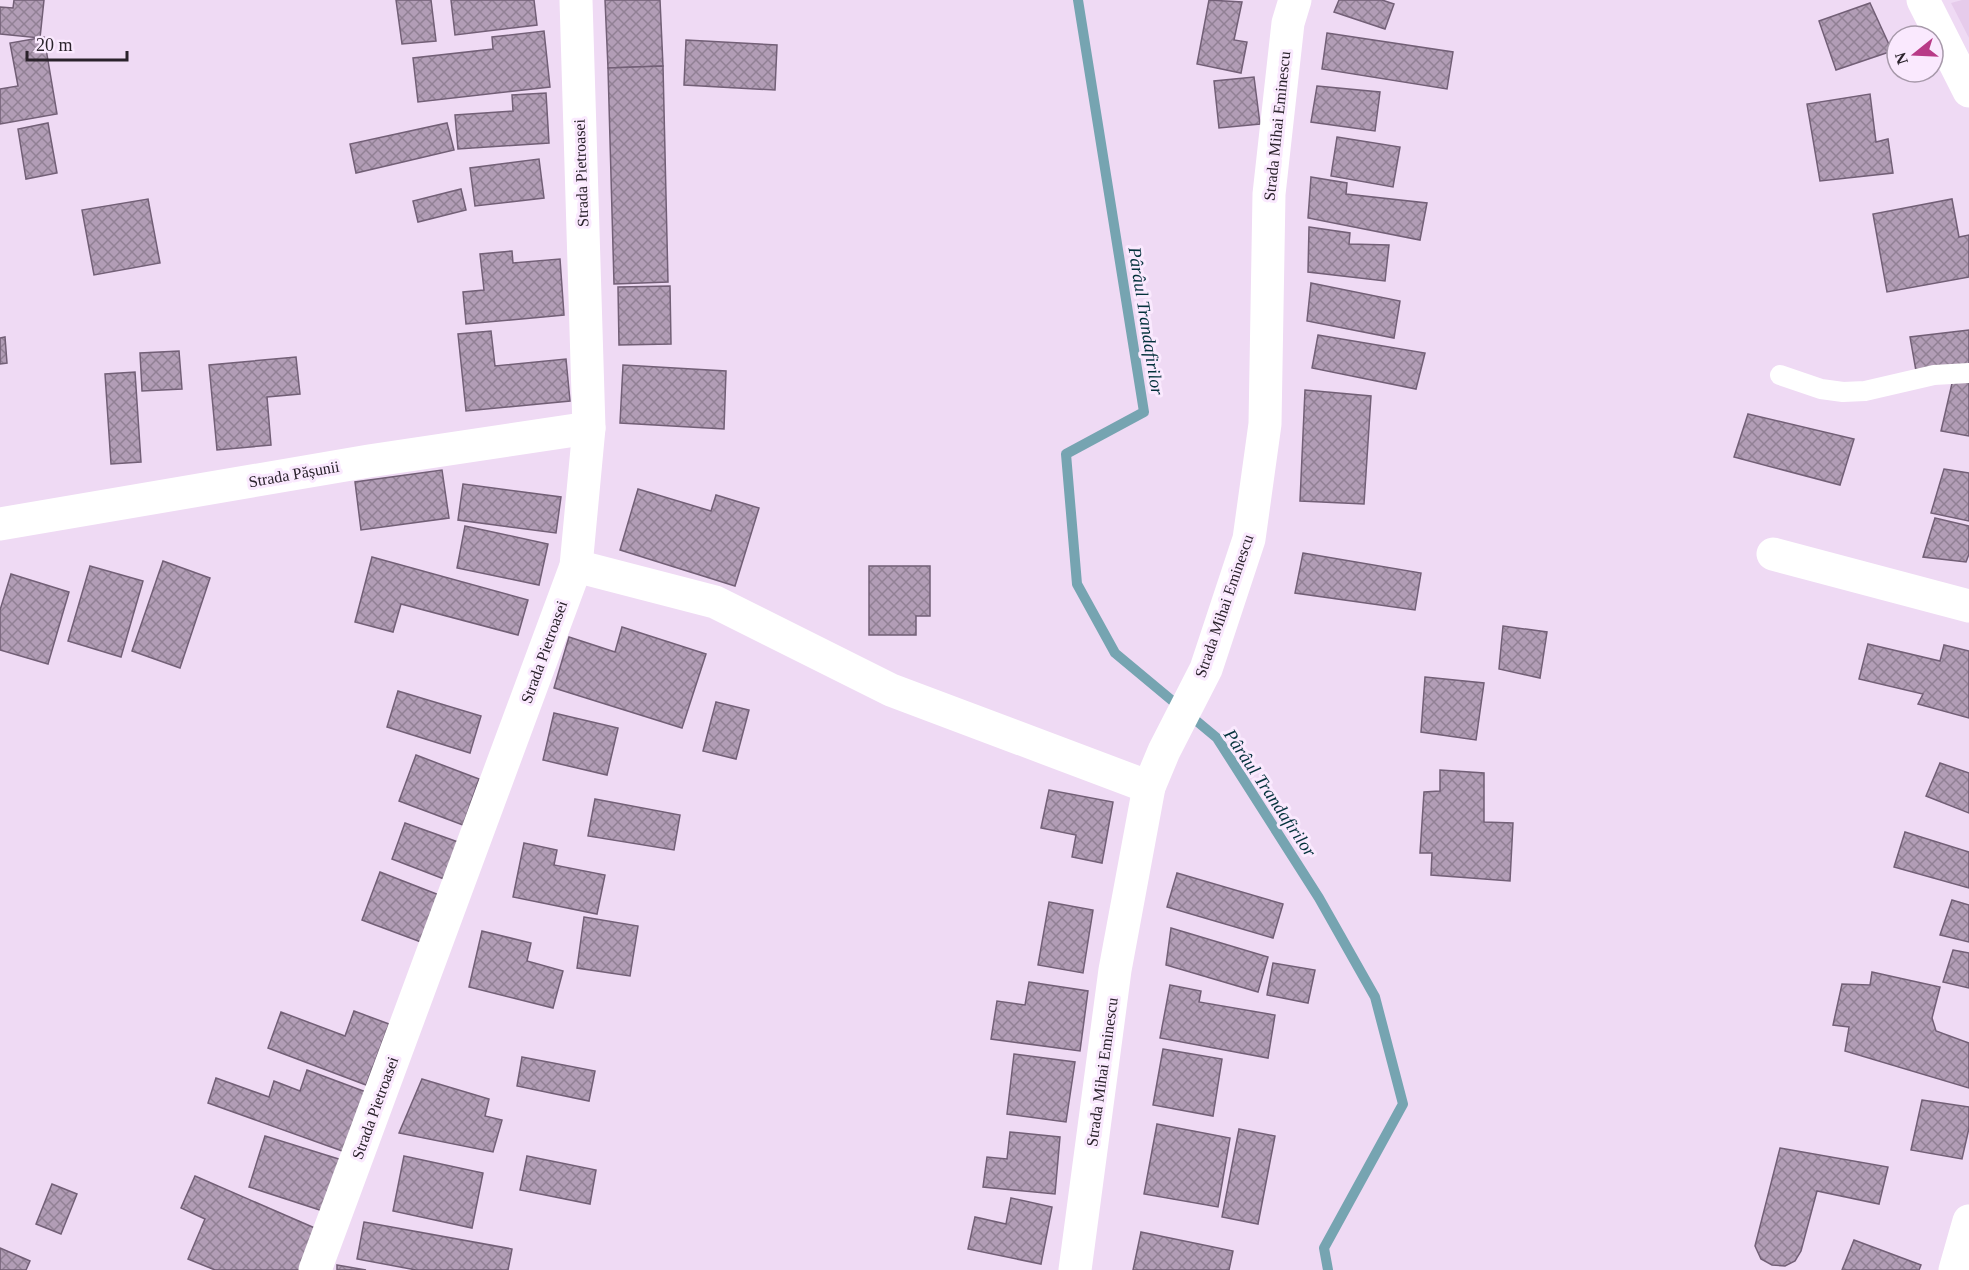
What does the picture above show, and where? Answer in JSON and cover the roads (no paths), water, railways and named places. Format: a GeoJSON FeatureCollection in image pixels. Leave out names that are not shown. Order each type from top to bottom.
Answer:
{"type":"FeatureCollection","features":[{"type":"Feature","properties":{"kind":"street","name":"Strada Pietroasei"},"geometry":{"type":"LineString","coordinates":[[315,1270],[576,566],[589,428],[576,0]]}},
{"type":"Feature","properties":{"kind":"street","name":"Strada Mihai Eminescu"},"geometry":{"type":"LineString","coordinates":[[1075,1270],[1115,970],[1149,787],[1164,751],[1206,669],[1249,539],[1265,424],[1269,194],[1288,23],[1295,0]]}},
{"type":"Feature","properties":{"kind":"street"},"geometry":{"type":"LineString","coordinates":[[1923,0],[1969,91]]}},
{"type":"Feature","properties":{"kind":"street","name":"Strada Pășunii"},"geometry":{"type":"LineString","coordinates":[[0,524],[369,461],[589,428]]}},
{"type":"Feature","properties":{"kind":"street"},"geometry":{"type":"LineString","coordinates":[[1773,555],[1969,606]]}},
{"type":"Feature","properties":{"kind":"street"},"geometry":{"type":"LineString","coordinates":[[576,566],[715,602],[891,690],[1149,787]]}},
{"type":"Feature","properties":{"kind":"street"},"geometry":{"type":"LineString","coordinates":[[1955,1270],[1969,1221]]}},
{"type":"Feature","properties":{"kind":"lane"},"geometry":{"type":"LineString","coordinates":[[1780,375],[1821,388],[1844,392],[1865,391],[1934,375],[1969,373]]}},
{"type":"Feature","properties":{"kind":"waterway","name":"Pârâul Trandafirilor"},"geometry":{"type":"LineString","coordinates":[[1078,0],[1144,412],[1066,454],[1077,584],[1115,653],[1217,738],[1319,898],[1375,997],[1403,1104],[1324,1248],[1328,1270]]}}]}
